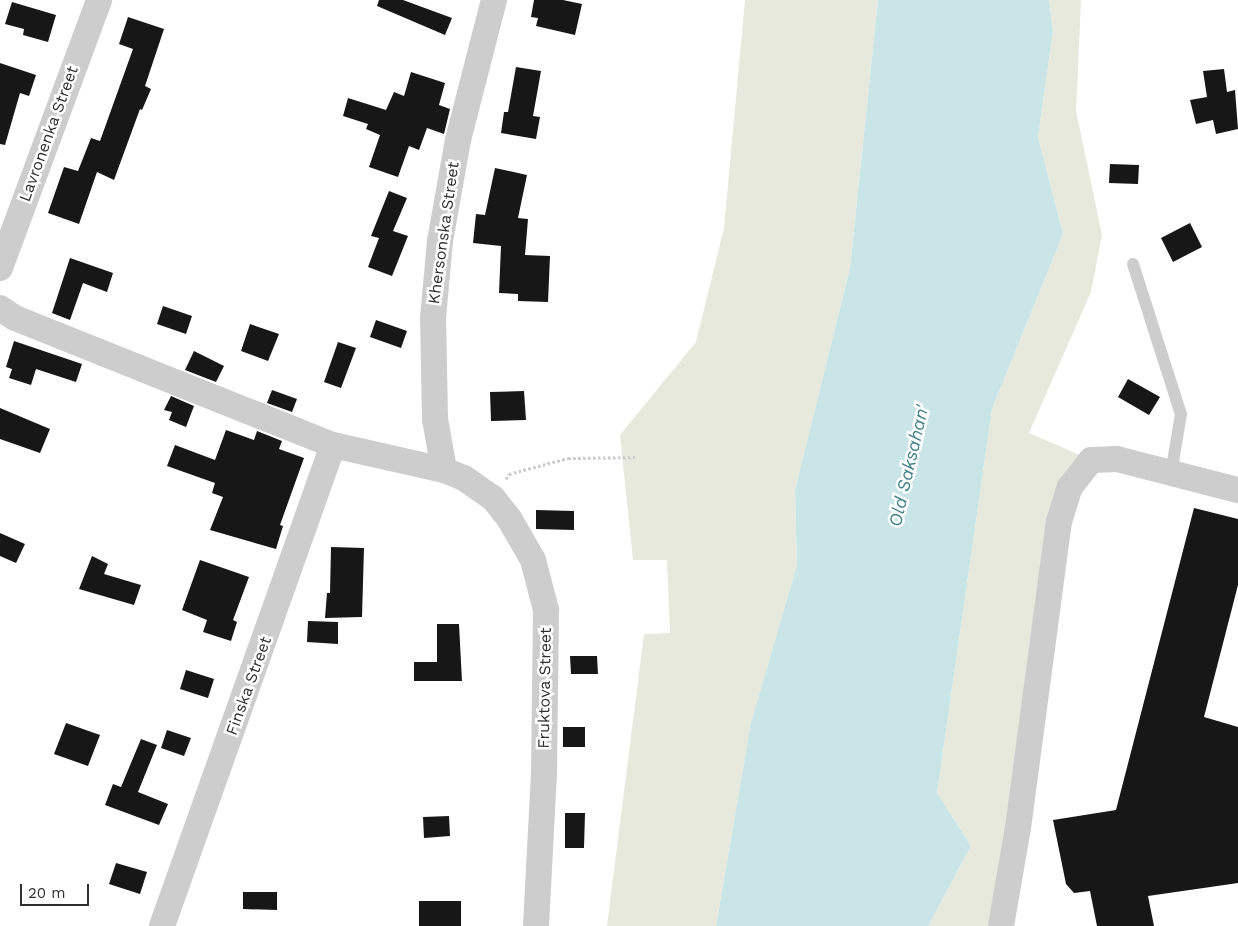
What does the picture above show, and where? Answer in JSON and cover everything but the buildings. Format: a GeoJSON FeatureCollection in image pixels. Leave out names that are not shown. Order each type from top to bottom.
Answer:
{"type":"FeatureCollection","features":[{"type":"Feature","properties":{"kind":"street","name":"Lavronenka Street"},"geometry":{"type":"LineString","coordinates":[[0,268],[99,0]]}},
{"type":"Feature","properties":{"kind":"street","name":"Khersonska Street"},"geometry":{"type":"LineString","coordinates":[[454,474],[435,419],[433,318],[440,242],[458,140],[494,0]]}},
{"type":"Feature","properties":{"kind":"street"},"geometry":{"type":"LineString","coordinates":[[0,308],[15,318],[334,445],[454,474]]}},
{"type":"Feature","properties":{"kind":"street","name":"Finska Street"},"geometry":{"type":"LineString","coordinates":[[162,926],[334,445]]}},
{"type":"Feature","properties":{"kind":"street"},"geometry":{"type":"LineString","coordinates":[[1001,926],[1018,828],[1059,522],[1070,486],[1091,460],[1117,459],[1238,490]]}},
{"type":"Feature","properties":{"kind":"street","name":"Fruktova Street"},"geometry":{"type":"LineString","coordinates":[[454,474],[493,498],[510,520],[533,560],[546,610],[545,734],[536,926]]}},
{"type":"Feature","properties":{"kind":"lane"},"geometry":{"type":"LineString","coordinates":[[1133,264],[1181,414],[1171,474]]}},
{"type":"Feature","properties":{"kind":"path"},"geometry":{"type":"LineString","coordinates":[[493,498],[509,474],[568,458],[635,457]]}},
{"type":"Feature","properties":{"kind":"shaded area"},"geometry":{"type":"Polygon","coordinates":[[[745,0],[878,0],[850,268],[795,490],[797,565],[751,724],[716,926],[607,926],[644,634],[670,633],[667,560],[633,560],[620,435],[696,342],[724,228],[745,0]]]}},
{"type":"Feature","properties":{"kind":"shaded area"},"geometry":{"type":"Polygon","coordinates":[[[1049,0],[1081,0],[1076,111],[1102,235],[1091,292],[1029,433],[1091,460],[1070,487],[1001,926],[928,926],[971,846],[937,793],[992,409],[1063,234],[1038,137],[1053,31],[1049,0]]]}},
{"type":"Feature","properties":{"kind":"water","name":"Old Saksahan'"},"geometry":{"type":"Polygon","coordinates":[[[878,0],[1049,0],[1053,31],[1038,137],[1063,234],[992,409],[937,793],[971,846],[928,926],[716,926],[751,723],[797,565],[795,490],[850,268],[878,0]]]}}]}
